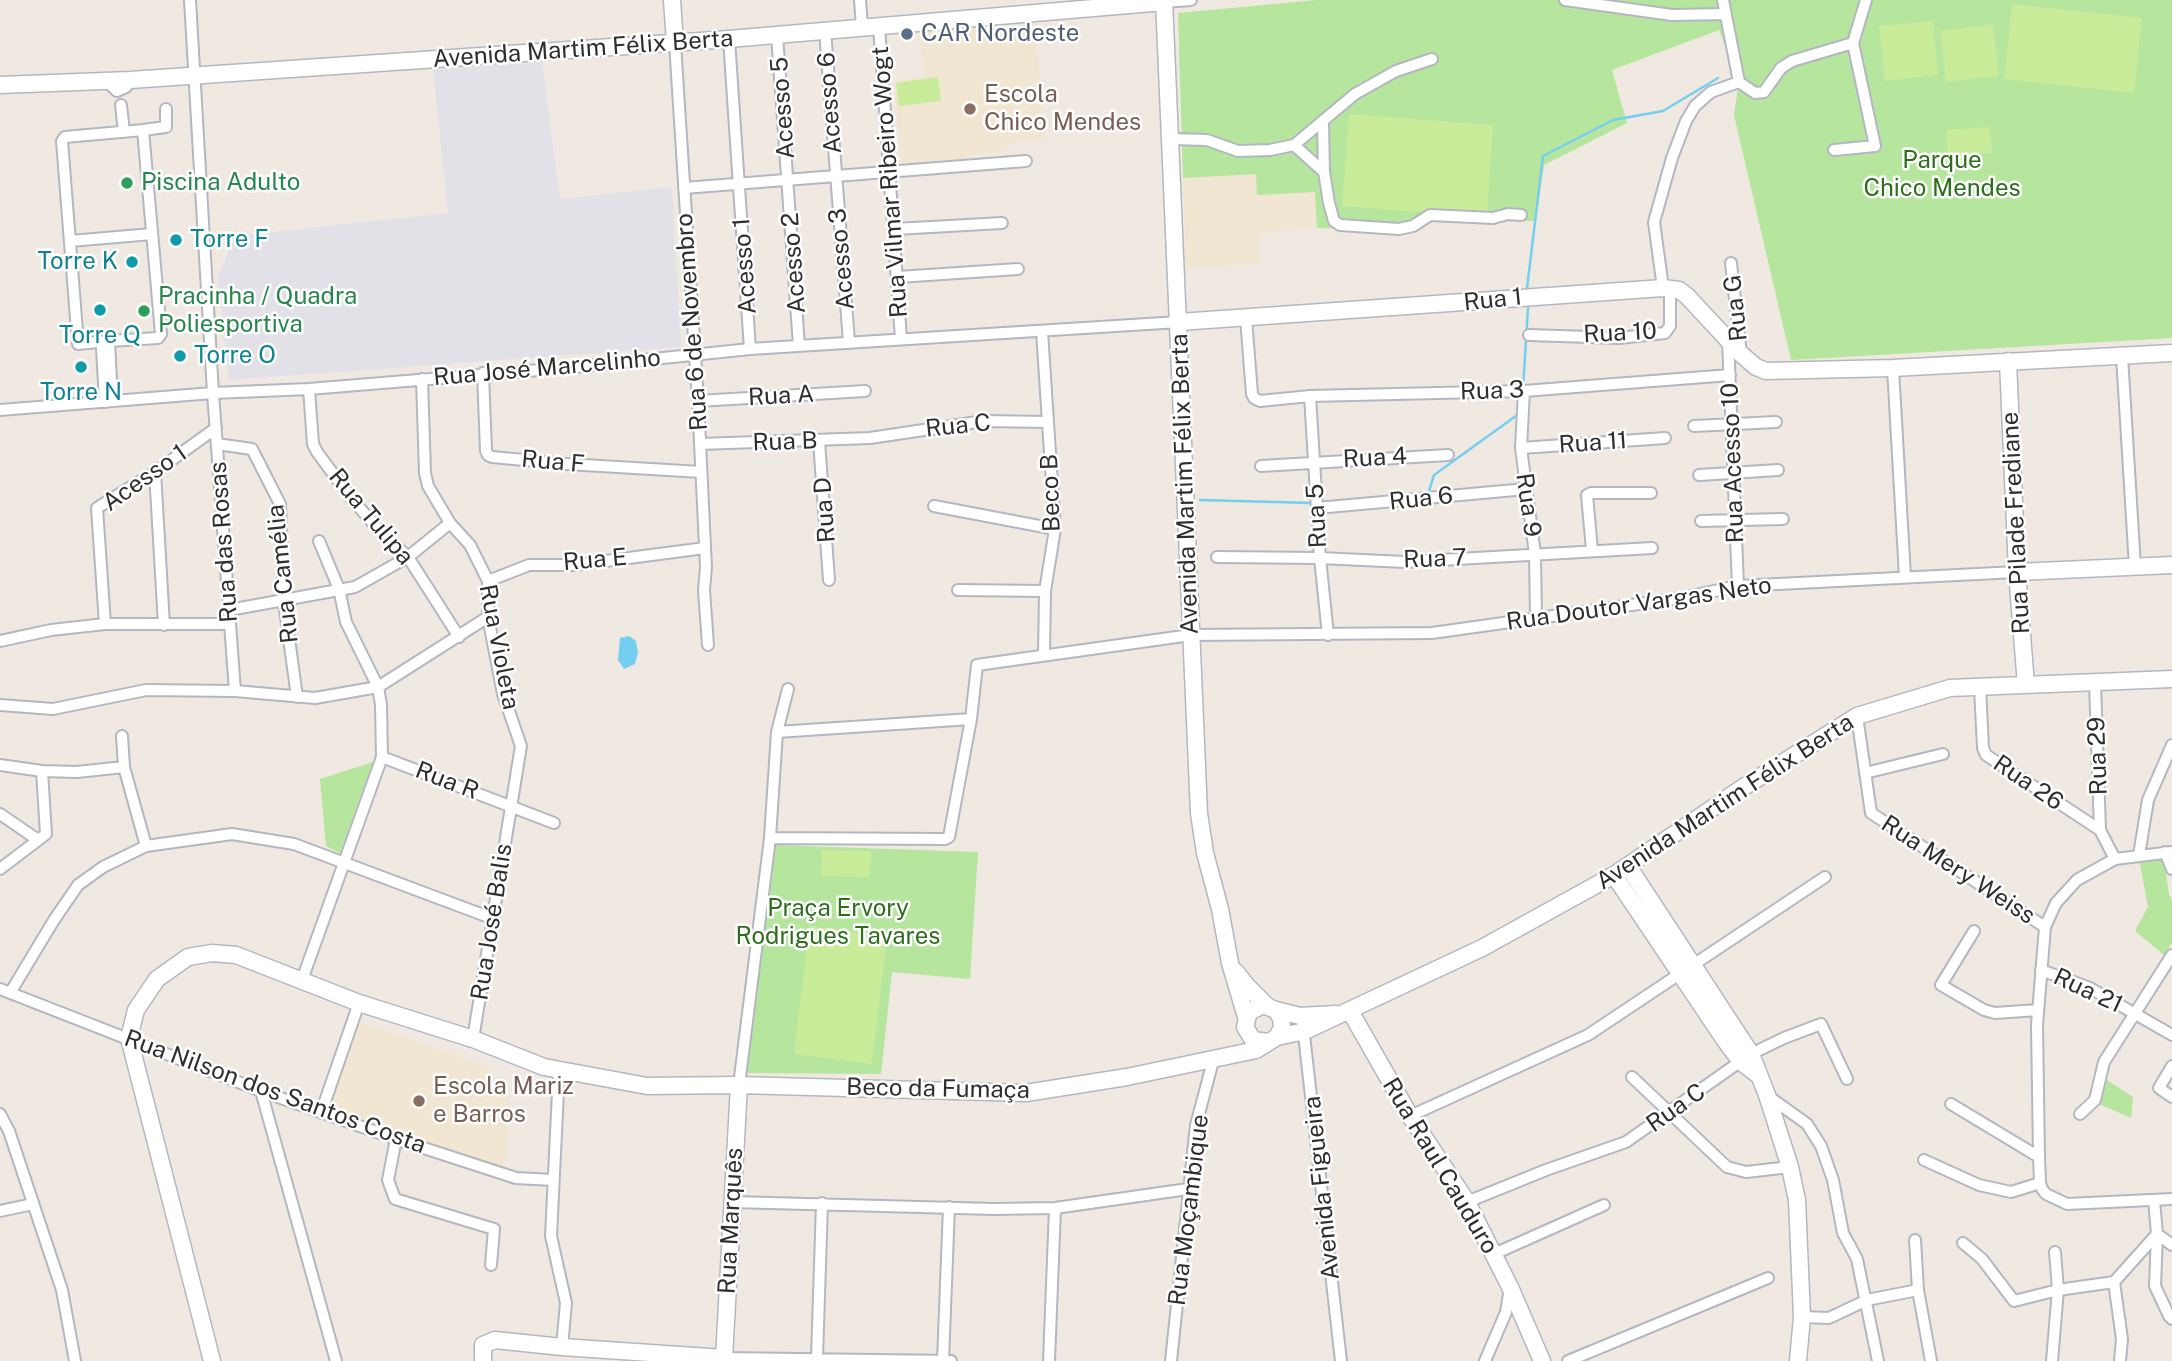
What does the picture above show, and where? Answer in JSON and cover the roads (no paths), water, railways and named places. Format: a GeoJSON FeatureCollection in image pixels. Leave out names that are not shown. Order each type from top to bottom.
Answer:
{"type":"FeatureCollection","features":[{"type":"Feature","properties":{"kind":"street","name":"Rua das Rosas"},"geometry":{"type":"LineString","coordinates":[[190,0],[213,393],[235,691]]}},
{"type":"Feature","properties":{"kind":"street","name":"Rua 6 de Novembro"},"geometry":{"type":"LineString","coordinates":[[672,0],[698,401],[708,645]]}},
{"type":"Feature","properties":{"kind":"street"},"geometry":{"type":"LineString","coordinates":[[860,0],[862,27]]}},
{"type":"Feature","properties":{"kind":"street","name":"Avenida Martim Félix Berta"},"geometry":{"type":"LineString","coordinates":[[0,85],[119,93],[195,75],[729,39],[879,26],[1023,7],[1191,0]]}},
{"type":"Feature","properties":{"kind":"street"},"geometry":{"type":"LineString","coordinates":[[1565,0],[1672,15],[1726,14]]}},
{"type":"Feature","properties":{"kind":"street"},"geometry":{"type":"LineString","coordinates":[[1723,0],[1739,82],[1755,93],[1764,92],[1786,64],[1853,43]]}},
{"type":"Feature","properties":{"kind":"street"},"geometry":{"type":"LineString","coordinates":[[1834,150],[1875,146],[1853,43],[1866,0]]}},
{"type":"Feature","properties":{"kind":"street","name":"Avenida Martim Félix Berta"},"geometry":{"type":"LineString","coordinates":[[1164,1],[1199,813],[1205,853],[1246,1025]]}},
{"type":"Feature","properties":{"kind":"street","name":"Rua Vilmar Ribeiro Wogt"},"geometry":{"type":"LineString","coordinates":[[879,26],[901,339]]}},
{"type":"Feature","properties":{"kind":"street","name":"Acesso 6"},"geometry":{"type":"LineString","coordinates":[[825,30],[835,176]]}},
{"type":"Feature","properties":{"kind":"street","name":"Acesso 5"},"geometry":{"type":"LineString","coordinates":[[777,35],[788,180]]}},
{"type":"Feature","properties":{"kind":"street","name":"Acesso 1"},"geometry":{"type":"LineString","coordinates":[[729,39],[750,349]]}},
{"type":"Feature","properties":{"kind":"street"},"geometry":{"type":"LineString","coordinates":[[1171,139],[1207,140],[1238,150],[1270,150],[1294,145],[1355,94],[1396,71],[1432,58]]}},
{"type":"Feature","properties":{"kind":"street"},"geometry":{"type":"LineString","coordinates":[[1739,82],[1710,92],[1695,106],[1686,121],[1672,158],[1654,222],[1666,288],[1687,296],[1756,367],[1776,372],[2172,353]]}},
{"type":"Feature","properties":{"kind":"street"},"geometry":{"type":"LineString","coordinates":[[119,93],[122,132]]}},
{"type":"Feature","properties":{"kind":"street"},"geometry":{"type":"LineString","coordinates":[[143,130],[160,337],[78,344],[63,139],[166,127],[166,109]]}},
{"type":"Feature","properties":{"kind":"street"},"geometry":{"type":"LineString","coordinates":[[1323,122],[1324,172],[1331,214],[1334,221],[1340,225],[1399,229],[1413,226],[1430,215],[1493,218],[1508,214],[1521,215]]}},
{"type":"Feature","properties":{"kind":"street"},"geometry":{"type":"LineString","coordinates":[[1294,145],[1324,172]]}},
{"type":"Feature","properties":{"kind":"street"},"geometry":{"type":"LineString","coordinates":[[684,188],[1026,161]]}},
{"type":"Feature","properties":{"kind":"street","name":"Acesso 3"},"geometry":{"type":"LineString","coordinates":[[835,176],[849,342]]}},
{"type":"Feature","properties":{"kind":"street","name":"Acesso 2"},"geometry":{"type":"LineString","coordinates":[[788,180],[799,346]]}},
{"type":"Feature","properties":{"kind":"street"},"geometry":{"type":"LineString","coordinates":[[895,229],[1002,223]]}},
{"type":"Feature","properties":{"kind":"street"},"geometry":{"type":"LineString","coordinates":[[70,240],[152,234]]}},
{"type":"Feature","properties":{"kind":"street","name":"Rua G"},"geometry":{"type":"LineString","coordinates":[[1731,263],[1741,354]]}},
{"type":"Feature","properties":{"kind":"street"},"geometry":{"type":"LineString","coordinates":[[898,277],[1018,269]]}},
{"type":"Feature","properties":{"kind":"street","name":"Rua 1"},"geometry":{"type":"LineString","coordinates":[[1179,322],[1666,288]]}},
{"type":"Feature","properties":{"kind":"street","name":"Rua 10"},"geometry":{"type":"LineString","coordinates":[[1529,335],[1619,338],[1665,333],[1670,326],[1666,288]]}},
{"type":"Feature","properties":{"kind":"street","name":"Rua 3"},"geometry":{"type":"LineString","coordinates":[[1246,318],[1252,394],[1260,401],[1310,396],[1524,391],[1730,375]]}},
{"type":"Feature","properties":{"kind":"street","name":"Rua José Marcelinho"},"geometry":{"type":"LineString","coordinates":[[0,410],[576,367],[750,349],[1179,322]]}},
{"type":"Feature","properties":{"kind":"street","name":"Beco B"},"geometry":{"type":"LineString","coordinates":[[1042,331],[1055,529],[1045,591],[1044,655]]}},
{"type":"Feature","properties":{"kind":"street","name":"Rua Acesso 10"},"geometry":{"type":"LineString","coordinates":[[1728,340],[1738,586]]}},
{"type":"Feature","properties":{"kind":"street"},"geometry":{"type":"LineString","coordinates":[[105,341],[108,401]]}},
{"type":"Feature","properties":{"kind":"street"},"geometry":{"type":"LineString","coordinates":[[2122,356],[2134,567]]}},
{"type":"Feature","properties":{"kind":"street","name":"Rua Pilade Frediane"},"geometry":{"type":"LineString","coordinates":[[2008,361],[2017,572],[2026,685]]}},
{"type":"Feature","properties":{"kind":"street"},"geometry":{"type":"LineString","coordinates":[[1893,368],[1905,577]]}},
{"type":"Feature","properties":{"kind":"street","name":"Rua F"},"geometry":{"type":"LineString","coordinates":[[483,373],[486,451],[492,457],[701,472]]}},
{"type":"Feature","properties":{"kind":"street","name":"Rua Violeta"},"geometry":{"type":"LineString","coordinates":[[422,379],[425,473],[428,486],[450,523],[470,545],[488,581],[488,617],[503,694],[521,746],[511,805]]}},
{"type":"Feature","properties":{"kind":"street","name":"Rua Tulipa"},"geometry":{"type":"LineString","coordinates":[[309,388],[313,444],[317,453],[351,498],[408,557],[459,637]]}},
{"type":"Feature","properties":{"kind":"street","name":"Rua A"},"geometry":{"type":"LineString","coordinates":[[698,401],[865,391]]}},
{"type":"Feature","properties":{"kind":"street","name":"Rua 9"},"geometry":{"type":"LineString","coordinates":[[1524,391],[1521,448],[1535,554],[1536,619]]}},
{"type":"Feature","properties":{"kind":"street","name":"Rua 5"},"geometry":{"type":"LineString","coordinates":[[1310,396],[1320,558],[1328,635]]}},
{"type":"Feature","properties":{"kind":"street","name":"Rua C"},"geometry":{"type":"LineString","coordinates":[[870,438],[984,421],[1048,422]]}},
{"type":"Feature","properties":{"kind":"street"},"geometry":{"type":"LineString","coordinates":[[1694,426],[1776,422]]}},
{"type":"Feature","properties":{"kind":"street","name":"Acesso 1"},"geometry":{"type":"LineString","coordinates":[[105,624],[97,508],[155,472],[216,428]]}},
{"type":"Feature","properties":{"kind":"street","name":"Rua B"},"geometry":{"type":"LineString","coordinates":[[700,444],[870,438]]}},
{"type":"Feature","properties":{"kind":"street","name":"Rua 11"},"geometry":{"type":"LineString","coordinates":[[1521,448],[1665,438]]}},
{"type":"Feature","properties":{"kind":"street","name":"Rua D"},"geometry":{"type":"LineString","coordinates":[[819,441],[830,580]]}},
{"type":"Feature","properties":{"kind":"street","name":"Rua Camélia"},"geometry":{"type":"LineString","coordinates":[[217,444],[252,449],[281,504],[284,602],[297,697]]}},
{"type":"Feature","properties":{"kind":"street","name":"Rua 4"},"geometry":{"type":"LineString","coordinates":[[1261,466],[1448,455]]}},
{"type":"Feature","properties":{"kind":"street"},"geometry":{"type":"LineString","coordinates":[[1699,475],[1778,470]]}},
{"type":"Feature","properties":{"kind":"street"},"geometry":{"type":"LineString","coordinates":[[155,472],[164,625]]}},
{"type":"Feature","properties":{"kind":"street","name":"Rua 6"},"geometry":{"type":"LineString","coordinates":[[1317,508],[1525,489]]}},
{"type":"Feature","properties":{"kind":"street"},"geometry":{"type":"LineString","coordinates":[[1592,550],[1587,495],[1651,494]]}},
{"type":"Feature","properties":{"kind":"street"},"geometry":{"type":"LineString","coordinates":[[934,506],[1055,529]]}},
{"type":"Feature","properties":{"kind":"street"},"geometry":{"type":"LineString","coordinates":[[1701,522],[1783,519]]}},
{"type":"Feature","properties":{"kind":"street"},"geometry":{"type":"LineString","coordinates":[[229,610],[355,587],[408,557],[450,523]]}},
{"type":"Feature","properties":{"kind":"street"},"geometry":{"type":"LineString","coordinates":[[302,980],[382,757],[378,687],[346,622],[339,589],[319,541]]}},
{"type":"Feature","properties":{"kind":"street","name":"Rua E"},"geometry":{"type":"LineString","coordinates":[[488,581],[529,565],[575,565],[705,548]]}},
{"type":"Feature","properties":{"kind":"street","name":"Rua 7"},"geometry":{"type":"LineString","coordinates":[[1217,557],[1405,562],[1652,548]]}},
{"type":"Feature","properties":{"kind":"street","name":"Rua Doutor Vargas Neto"},"geometry":{"type":"LineString","coordinates":[[971,719],[977,665],[1191,635],[1432,633],[1681,598],[1738,586],[2172,565]]}},
{"type":"Feature","properties":{"kind":"street"},"geometry":{"type":"LineString","coordinates":[[958,590],[1045,591]]}},
{"type":"Feature","properties":{"kind":"street"},"geometry":{"type":"LineString","coordinates":[[0,705],[53,709],[146,690],[235,691],[315,698],[378,687],[488,617]]}},
{"type":"Feature","properties":{"kind":"street"},"geometry":{"type":"LineString","coordinates":[[0,641],[51,630],[105,624],[230,624]]}},
{"type":"Feature","properties":{"kind":"street","name":"Avenida Martim Félix Berta"},"geometry":{"type":"LineString","coordinates":[[1272,1040],[1303,1023],[1348,1012],[1482,948],[1621,871],[1739,790],[1857,716],[1950,688],[2172,679]]}},
{"type":"Feature","properties":{"kind":"street","name":"Rua 29"},"geometry":{"type":"LineString","coordinates":[[2095,683],[2100,830]]}},
{"type":"Feature","properties":{"kind":"street","name":"Rua 26"},"geometry":{"type":"LineString","coordinates":[[1980,687],[1983,748],[1986,755],[2100,830],[2115,859]]}},
{"type":"Feature","properties":{"kind":"street"},"geometry":{"type":"LineString","coordinates":[[739,1085],[770,838],[777,732],[788,689]]}},
{"type":"Feature","properties":{"kind":"street"},"geometry":{"type":"LineString","coordinates":[[1857,716],[1865,773],[1943,754]]}},
{"type":"Feature","properties":{"kind":"street"},"geometry":{"type":"LineString","coordinates":[[770,838],[949,837],[971,719],[777,732]]}},
{"type":"Feature","properties":{"kind":"street"},"geometry":{"type":"LineString","coordinates":[[122,736],[124,767],[146,846]]}},
{"type":"Feature","properties":{"kind":"street"},"geometry":{"type":"LineString","coordinates":[[2139,855],[2148,800],[2172,745]]}},
{"type":"Feature","properties":{"kind":"street","name":"Rua R"},"geometry":{"type":"LineString","coordinates":[[382,757],[554,823]]}},
{"type":"Feature","properties":{"kind":"street"},"geometry":{"type":"LineString","coordinates":[[0,765],[42,771],[77,772],[124,767]]}},
{"type":"Feature","properties":{"kind":"street"},"geometry":{"type":"LineString","coordinates":[[3,865],[46,834],[42,771]]}},
{"type":"Feature","properties":{"kind":"street","name":"Rua Mery Weiss"},"geometry":{"type":"LineString","coordinates":[[1865,773],[1871,813],[2045,927]]}},
{"type":"Feature","properties":{"kind":"street","name":"Rua José Balis"},"geometry":{"type":"LineString","coordinates":[[473,1039],[511,805]]}},
{"type":"Feature","properties":{"kind":"street"},"geometry":{"type":"LineString","coordinates":[[0,814],[38,840]]}},
{"type":"Feature","properties":{"kind":"street"},"geometry":{"type":"LineString","coordinates":[[5,991],[78,885],[103,867],[146,846],[232,834],[294,844],[494,919]]}},
{"type":"Feature","properties":{"kind":"street"},"geometry":{"type":"LineString","coordinates":[[2172,869],[2168,852],[2115,859],[2077,880],[2056,902],[2045,927],[2038,1010],[2040,1183],[2046,1194],[2067,1204],[2172,1199]]}},
{"type":"Feature","properties":{"kind":"street"},"geometry":{"type":"LineString","coordinates":[[1621,871],[1758,1075],[1767,1095],[1790,1167],[1797,1200],[1802,1317],[1798,1361]]}},
{"type":"Feature","properties":{"kind":"street"},"geometry":{"type":"LineString","coordinates":[[1410,1116],[1588,1035],[1825,877]]}},
{"type":"Feature","properties":{"kind":"street"},"geometry":{"type":"LineString","coordinates":[[1974,931],[1941,985],[1978,1007],[1994,1013],[2038,1010]]}},
{"type":"Feature","properties":{"kind":"street","name":"Beco da Fumaça"},"geometry":{"type":"LineString","coordinates":[[129,1038],[136,1010],[157,979],[188,957],[212,953],[236,955],[359,1003],[473,1039],[559,1072],[647,1086],[739,1085],[1026,1093],[1215,1060],[1256,1050],[1272,1040]]}},
{"type":"Feature","properties":{"kind":"street"},"geometry":{"type":"LineString","coordinates":[[2080,1114],[2095,1100],[2104,1062],[2172,955]]}},
{"type":"Feature","properties":{"kind":"street","name":"Avenida Martim Félix Berta"},"geometry":{"type":"LineString","coordinates":[[1230,963],[1247,986],[1271,1008],[1303,1023]]}},
{"type":"Feature","properties":{"kind":"street","name":"Rua 21"},"geometry":{"type":"LineString","coordinates":[[2041,970],[2091,988],[2172,1035]]}},
{"type":"Feature","properties":{"kind":"street","name":"Rua Nilson dos Santos Costa"},"geometry":{"type":"LineString","coordinates":[[5,991],[321,1113],[516,1178],[553,1180]]}},
{"type":"Feature","properties":{"kind":"street"},"geometry":{"type":"LineString","coordinates":[[321,1113],[359,1003]]}},
{"type":"Feature","properties":{"kind":"street"},"geometry":{"type":"LineString","coordinates":[[1215,1060],[1239,1041],[1246,1025],[1254,1008],[1271,1008],[1282,1022],[1272,1040],[1258,1042],[1246,1025]]}},
{"type":"Feature","properties":{"kind":"street","name":"Rua Raul Cauduro"},"geometry":{"type":"LineString","coordinates":[[1348,1012],[1410,1116],[1467,1202],[1510,1287],[1512,1309],[1542,1361]]}},
{"type":"Feature","properties":{"kind":"street","name":"Avenida Figueira"},"geometry":{"type":"LineString","coordinates":[[1303,1023],[1341,1361]]}},
{"type":"Feature","properties":{"kind":"street","name":"Rua C"},"geometry":{"type":"LineString","coordinates":[[1467,1202],[1626,1142],[1746,1058],[1784,1038],[1821,1024],[1847,1079]]}},
{"type":"Feature","properties":{"kind":"street"},"geometry":{"type":"LineString","coordinates":[[129,1038],[212,1361]]}},
{"type":"Feature","properties":{"kind":"street","name":"Rua Moçambique"},"geometry":{"type":"LineString","coordinates":[[1171,1361],[1196,1125],[1215,1060]]}},
{"type":"Feature","properties":{"kind":"street"},"geometry":{"type":"LineString","coordinates":[[2172,1066],[2158,1088],[2172,1097]]}},
{"type":"Feature","properties":{"kind":"street"},"geometry":{"type":"LineString","coordinates":[[559,1072],[551,1236],[566,1303],[562,1347]]}},
{"type":"Feature","properties":{"kind":"street"},"geometry":{"type":"LineString","coordinates":[[1632,1077],[1727,1167],[1746,1172],[1790,1167]]}},
{"type":"Feature","properties":{"kind":"street","name":"Rua Marquês"},"geometry":{"type":"LineString","coordinates":[[724,1358],[739,1085]]}},
{"type":"Feature","properties":{"kind":"street"},"geometry":{"type":"LineString","coordinates":[[261,1091],[335,1361]]}},
{"type":"Feature","properties":{"kind":"street"},"geometry":{"type":"LineString","coordinates":[[1767,1095],[1807,1124],[1821,1146],[1833,1180],[1843,1233],[1857,1259],[1878,1361]]}},
{"type":"Feature","properties":{"kind":"street"},"geometry":{"type":"LineString","coordinates":[[1951,1104],[2039,1157]]}},
{"type":"Feature","properties":{"kind":"street"},"geometry":{"type":"LineString","coordinates":[[0,1114],[9,1131],[62,1290],[75,1361]]}},
{"type":"Feature","properties":{"kind":"street"},"geometry":{"type":"LineString","coordinates":[[397,1139],[388,1180],[395,1199],[494,1229],[491,1265]]}},
{"type":"Feature","properties":{"kind":"street"},"geometry":{"type":"LineString","coordinates":[[1924,1160],[1979,1185],[2011,1192],[2040,1183]]}},
{"type":"Feature","properties":{"kind":"street"},"geometry":{"type":"LineString","coordinates":[[732,1202],[1055,1208],[1188,1189]]}},
{"type":"Feature","properties":{"kind":"street"},"geometry":{"type":"LineString","coordinates":[[2154,1200],[2157,1234],[2155,1286],[2172,1319]]}},
{"type":"Feature","properties":{"kind":"street"},"geometry":{"type":"LineString","coordinates":[[0,1211],[33,1203]]}},
{"type":"Feature","properties":{"kind":"street"},"geometry":{"type":"LineString","coordinates":[[817,1358],[822,1203]]}},
{"type":"Feature","properties":{"kind":"street"},"geometry":{"type":"LineString","coordinates":[[1494,1254],[1604,1205]]}},
{"type":"Feature","properties":{"kind":"street"},"geometry":{"type":"LineString","coordinates":[[943,1361],[949,1207]]}},
{"type":"Feature","properties":{"kind":"street"},"geometry":{"type":"LineString","coordinates":[[1049,1361],[1055,1208]]}},
{"type":"Feature","properties":{"kind":"street"},"geometry":{"type":"LineString","coordinates":[[2157,1234],[2172,1245]]}},
{"type":"Feature","properties":{"kind":"street"},"geometry":{"type":"LineString","coordinates":[[1963,1243],[1982,1259],[2014,1301],[2058,1290],[2114,1282],[2157,1234]]}},
{"type":"Feature","properties":{"kind":"street"},"geometry":{"type":"LineString","coordinates":[[1915,1240],[1918,1290],[1931,1361]]}},
{"type":"Feature","properties":{"kind":"street"},"geometry":{"type":"LineString","coordinates":[[2052,1361],[2058,1290],[2055,1252]]}},
{"type":"Feature","properties":{"kind":"street"},"geometry":{"type":"LineString","coordinates":[[1569,1361],[1768,1278]]}},
{"type":"Feature","properties":{"kind":"street"},"geometry":{"type":"LineString","coordinates":[[2114,1282],[2122,1339],[2120,1361]]}},
{"type":"Feature","properties":{"kind":"street"},"geometry":{"type":"LineString","coordinates":[[1802,1317],[1829,1318],[1867,1300],[1918,1290]]}},
{"type":"Feature","properties":{"kind":"street"},"geometry":{"type":"LineString","coordinates":[[1485,1361],[1512,1309]]}},
{"type":"Feature","properties":{"kind":"street"},"geometry":{"type":"LineString","coordinates":[[483,1353],[495,1340],[724,1358],[951,1361]]}},
{"type":"Feature","properties":{"kind":"water"},"geometry":{"type":"Polygon","coordinates":[[[629,636],[636,641],[638,653],[635,664],[624,669],[618,660],[620,638],[629,636]]]}},
{"type":"Feature","properties":{"kind":"waterway"},"geometry":{"type":"LineString","coordinates":[[1527,288],[1543,156],[1613,120],[1663,111],[1718,78]]}},
{"type":"Feature","properties":{"kind":"waterway"},"geometry":{"type":"LineString","coordinates":[[1523,389],[1528,308]]}},
{"type":"Feature","properties":{"kind":"waterway"},"geometry":{"type":"LineString","coordinates":[[1428,494],[1434,475],[1520,413]]}},
{"type":"Feature","properties":{"kind":"waterway"},"geometry":{"type":"LineString","coordinates":[[1200,500],[1311,503]]}},
{"type":"Feature","properties":{"kind":"place","name":"CAR Nordeste"},"geometry":{"type":"Point","coordinates":[907,34]}},
{"type":"Feature","properties":{"kind":"place","name":"Escola Chico Mendes"},"geometry":{"type":"Point","coordinates":[970,109]}},
{"type":"Feature","properties":{"kind":"place","name":"Piscina Adulto"},"geometry":{"type":"Point","coordinates":[127,183]}},
{"type":"Feature","properties":{"kind":"place","name":"Torre F"},"geometry":{"type":"Point","coordinates":[176,240]}},
{"type":"Feature","properties":{"kind":"place","name":"Torre K"},"geometry":{"type":"Point","coordinates":[132,262]}},
{"type":"Feature","properties":{"kind":"place","name":"Torre Q"},"geometry":{"type":"Point","coordinates":[100,310]}},
{"type":"Feature","properties":{"kind":"place","name":"Pracinha / Quadra Poliesportiva"},"geometry":{"type":"Point","coordinates":[144,311]}},
{"type":"Feature","properties":{"kind":"place","name":"Torre O"},"geometry":{"type":"Point","coordinates":[180,356]}},
{"type":"Feature","properties":{"kind":"place","name":"Torre N"},"geometry":{"type":"Point","coordinates":[81,367]}},
{"type":"Feature","properties":{"kind":"place","name":"Escola Mariz e Barros"},"geometry":{"type":"Point","coordinates":[419,1101]}},
{"type":"Feature","properties":{"kind":"park label","name":"Parque Chico Mendes"},"geometry":{"type":"Point","coordinates":[1942,175]}},
{"type":"Feature","properties":{"kind":"park label","name":"Praça Ervory Rodrigues Tavares"},"geometry":{"type":"Point","coordinates":[838,923]}}]}
